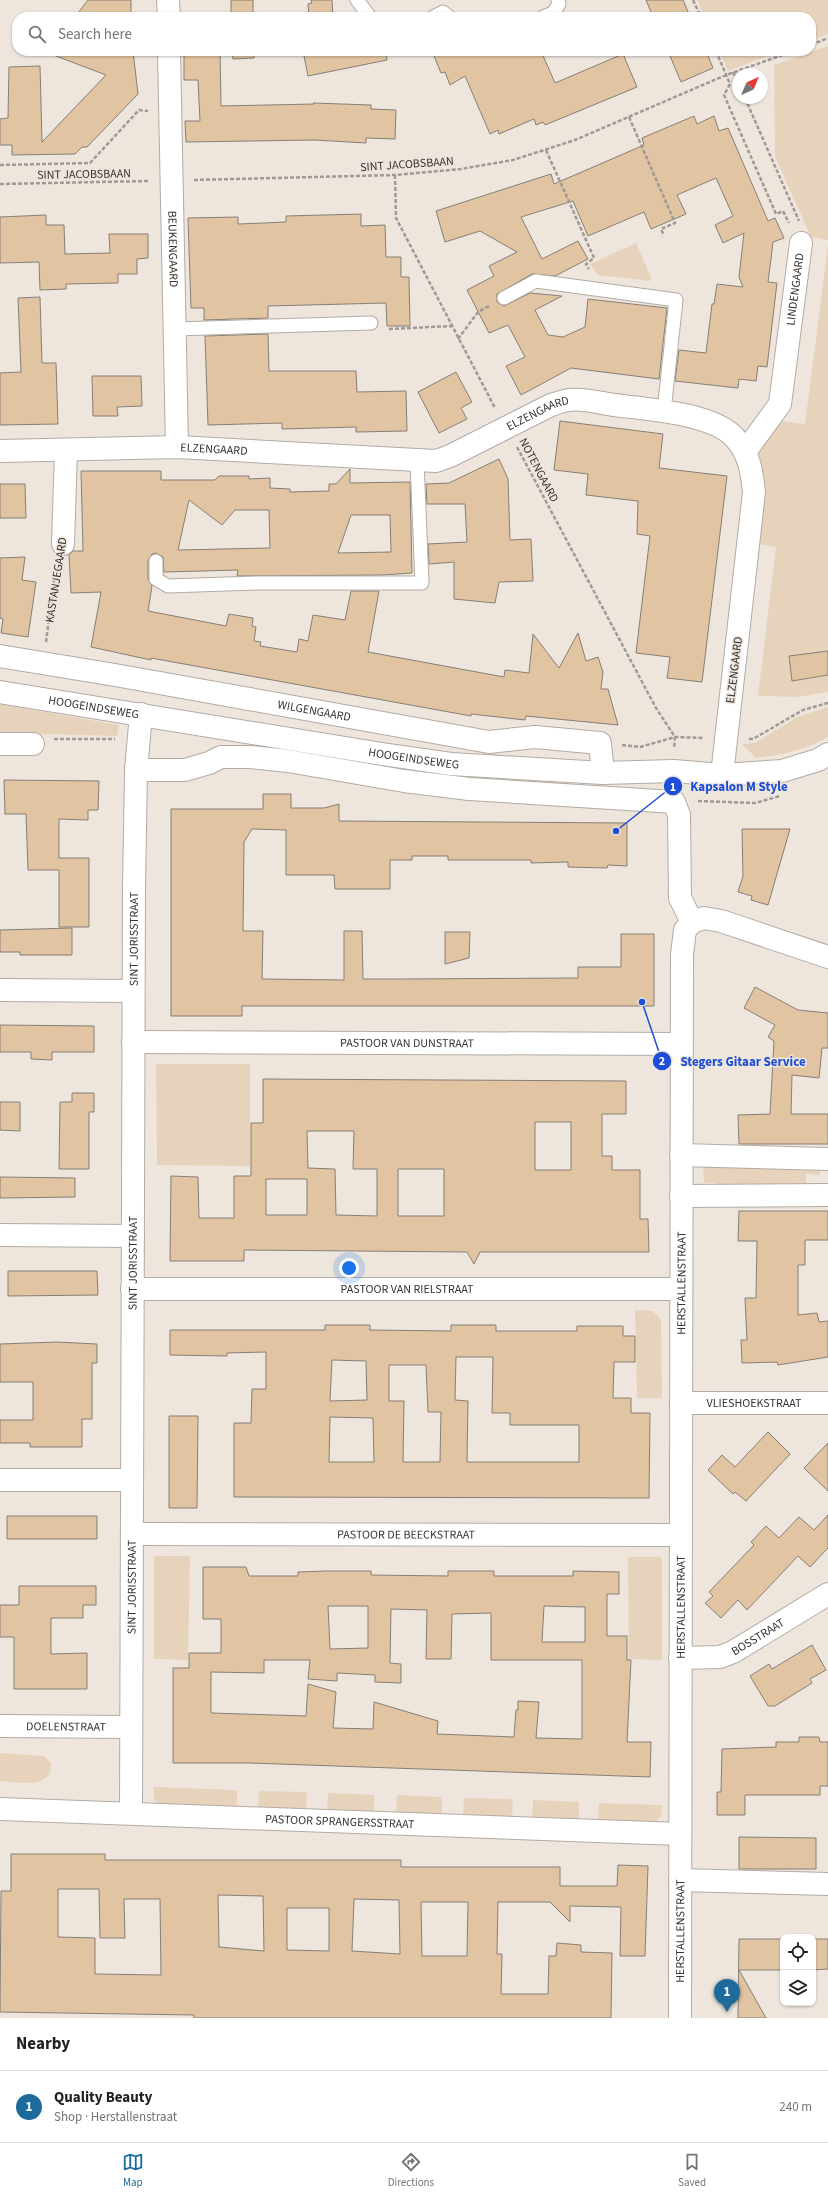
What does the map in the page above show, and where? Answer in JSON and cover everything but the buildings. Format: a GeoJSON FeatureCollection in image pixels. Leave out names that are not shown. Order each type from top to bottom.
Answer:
{"type":"FeatureCollection","features":[{"type":"Feature","properties":{"kind":"street"},"geometry":{"type":"LineString","coordinates":[[168,0],[169,12]]}},
{"type":"Feature","properties":{"kind":"street","name":"BEUKENGAARD"},"geometry":{"type":"LineString","coordinates":[[169,56],[177,447]]}},
{"type":"Feature","properties":{"kind":"street","name":"LINDENGAARD"},"geometry":{"type":"LineString","coordinates":[[745,452],[780,404],[801,243]]}},
{"type":"Feature","properties":{"kind":"street","name":"ELZENGAARD"},"geometry":{"type":"LineString","coordinates":[[0,452],[177,447],[436,461],[450,456],[551,405],[569,400],[664,411],[701,420],[719,427],[734,437],[745,452],[753,474],[753,513],[722,775]]}},
{"type":"Feature","properties":{"kind":"street","name":"KASTANJEGAARD"},"geometry":{"type":"LineString","coordinates":[[63,544],[66,450]]}},
{"type":"Feature","properties":{"kind":"street","name":"WILGENGAARD"},"geometry":{"type":"LineString","coordinates":[[0,656],[43,662],[489,742],[535,737],[600,743]]}},
{"type":"Feature","properties":{"kind":"street","name":"HOOGEINDSEWEG"},"geometry":{"type":"LineString","coordinates":[[0,692],[451,764],[603,773],[674,771],[722,775],[782,771],[818,760],[828,754]]}},
{"type":"Feature","properties":{"kind":"street","name":"SINT JORISSTRAAT"},"geometry":{"type":"LineString","coordinates":[[131,1813],[133,991],[136,770],[141,714]]}},
{"type":"Feature","properties":{"kind":"street"},"geometry":{"type":"LineString","coordinates":[[600,743],[603,773]]}},
{"type":"Feature","properties":{"kind":"street"},"geometry":{"type":"LineString","coordinates":[[0,744],[33,744]]}},
{"type":"Feature","properties":{"kind":"street","name":"HOOGEINDSEWEG"},"geometry":{"type":"LineString","coordinates":[[136,770],[185,770],[209,764],[221,757],[250,757],[288,761],[404,781],[468,789],[674,802],[679,815],[680,898],[692,922]]}},
{"type":"Feature","properties":{"kind":"street"},"geometry":{"type":"LineString","coordinates":[[692,922],[704,918],[721,921],[828,957]]}},
{"type":"Feature","properties":{"kind":"street","name":"HERSTALLENSTRAAT"},"geometry":{"type":"LineString","coordinates":[[680,2018],[682,943],[685,930],[692,922]]}},
{"type":"Feature","properties":{"kind":"street"},"geometry":{"type":"LineString","coordinates":[[0,990],[133,991]]}},
{"type":"Feature","properties":{"kind":"street","name":"PASTOOR VAN DUNSTRAAT"},"geometry":{"type":"LineString","coordinates":[[133,1042],[681,1044]]}},
{"type":"Feature","properties":{"kind":"street"},"geometry":{"type":"LineString","coordinates":[[681,1156],[828,1158]]}},
{"type":"Feature","properties":{"kind":"street"},"geometry":{"type":"LineString","coordinates":[[681,1196],[828,1195]]}},
{"type":"Feature","properties":{"kind":"street"},"geometry":{"type":"LineString","coordinates":[[0,1235],[133,1236]]}},
{"type":"Feature","properties":{"kind":"street","name":"PASTOOR VAN RIELSTRAAT"},"geometry":{"type":"LineString","coordinates":[[132,1289],[681,1289]]}},
{"type":"Feature","properties":{"kind":"street","name":"VLIESHOEKSTRAAT"},"geometry":{"type":"LineString","coordinates":[[681,1403],[828,1403]]}},
{"type":"Feature","properties":{"kind":"street"},"geometry":{"type":"LineString","coordinates":[[0,1480],[132,1480]]}},
{"type":"Feature","properties":{"kind":"street","name":"PASTOOR DE BEECKSTRAAT"},"geometry":{"type":"LineString","coordinates":[[132,1534],[681,1535]]}},
{"type":"Feature","properties":{"kind":"street","name":"BOSSTRAAT"},"geometry":{"type":"LineString","coordinates":[[680,1658],[720,1657],[733,1652],[828,1594]]}},
{"type":"Feature","properties":{"kind":"street","name":"DOELENSTRAAT"},"geometry":{"type":"LineString","coordinates":[[0,1726],[131,1727]]}},
{"type":"Feature","properties":{"kind":"street","name":"PASTOOR SPRANGERSSTRAAT"},"geometry":{"type":"LineString","coordinates":[[0,1809],[680,1834]]}},
{"type":"Feature","properties":{"kind":"street"},"geometry":{"type":"LineString","coordinates":[[680,1880],[828,1884]]}},
{"type":"Feature","properties":{"kind":"lane"},"geometry":{"type":"LineString","coordinates":[[357,0],[366,12]]}},
{"type":"Feature","properties":{"kind":"lane"},"geometry":{"type":"LineString","coordinates":[[554,12],[559,4],[558,0]]}},
{"type":"Feature","properties":{"kind":"lane"},"geometry":{"type":"LineString","coordinates":[[504,298],[536,282],[600,289],[676,300],[664,411]]}},
{"type":"Feature","properties":{"kind":"lane"},"geometry":{"type":"LineString","coordinates":[[174,329],[371,323]]}},
{"type":"Feature","properties":{"kind":"lane"},"geometry":{"type":"LineString","coordinates":[[156,561],[156,579],[168,586],[264,583],[422,583],[417,461]]}},
{"type":"Feature","properties":{"kind":"path"},"geometry":{"type":"LineString","coordinates":[[693,0],[699,12]]}},
{"type":"Feature","properties":{"kind":"path"},"geometry":{"type":"LineString","coordinates":[[816,42],[828,38]]}},
{"type":"Feature","properties":{"kind":"path","name":"LINDENGAARD"},"geometry":{"type":"LineString","coordinates":[[718,56],[730,84],[724,95],[776,214],[784,211],[794,234],[801,243]]}},
{"type":"Feature","properties":{"kind":"path","name":"SINT JACOBSBAAN"},"geometry":{"type":"LineString","coordinates":[[745,68],[779,56]]}},
{"type":"Feature","properties":{"kind":"path","name":"SINT JACOBSBAAN"},"geometry":{"type":"LineString","coordinates":[[0,184],[395,175],[462,169],[513,160],[546,150],[629,117],[732,72]]}},
{"type":"Feature","properties":{"kind":"path"},"geometry":{"type":"LineString","coordinates":[[748,104],[802,228],[801,243]]}},
{"type":"Feature","properties":{"kind":"path","name":"SINT JACOBSBAAN"},"geometry":{"type":"LineString","coordinates":[[0,165],[90,163],[139,110],[171,112]]}},
{"type":"Feature","properties":{"kind":"path"},"geometry":{"type":"LineString","coordinates":[[629,117],[675,223],[661,229],[664,236]]}},
{"type":"Feature","properties":{"kind":"path"},"geometry":{"type":"LineString","coordinates":[[546,150],[594,258],[586,264],[600,289]]}},
{"type":"Feature","properties":{"kind":"path","name":"NOTENGAARD"},"geometry":{"type":"LineString","coordinates":[[395,175],[396,218],[458,339],[656,708],[675,737]]}},
{"type":"Feature","properties":{"kind":"path"},"geometry":{"type":"LineString","coordinates":[[458,339],[478,312],[504,298]]}},
{"type":"Feature","properties":{"kind":"path"},"geometry":{"type":"LineString","coordinates":[[371,323],[387,329],[452,326]]}},
{"type":"Feature","properties":{"kind":"path","name":"KASTANJEGAARD"},"geometry":{"type":"LineString","coordinates":[[43,662],[58,551],[63,544]]}},
{"type":"Feature","properties":{"kind":"path"},"geometry":{"type":"LineString","coordinates":[[600,743],[640,747],[675,737],[753,739],[798,713],[828,703]]}},
{"type":"Feature","properties":{"kind":"path"},"geometry":{"type":"LineString","coordinates":[[674,771],[675,737]]}},
{"type":"Feature","properties":{"kind":"shaded area"},"geometry":{"type":"Polygon","coordinates":[[[697,0],[828,0],[828,34],[816,39],[816,12],[702,12],[697,0]]]}},
{"type":"Feature","properties":{"kind":"shaded area"},"geometry":{"type":"Polygon","coordinates":[[[828,46],[828,240],[811,237],[775,157],[774,65],[800,56],[816,56],[816,50],[828,46]]]}},
{"type":"Feature","properties":{"kind":"shaded area"},"geometry":{"type":"Polygon","coordinates":[[[721,56],[768,56],[736,68],[732,68],[728,71],[721,56]]]}},
{"type":"Feature","properties":{"kind":"shaded area"},"geometry":{"type":"Polygon","coordinates":[[[636,243],[651,277],[650,281],[598,275],[590,264],[636,243]]]}},
{"type":"Feature","properties":{"kind":"shaded area"},"geometry":{"type":"Polygon","coordinates":[[[828,245],[828,692],[797,697],[758,696],[776,547],[758,544],[757,457],[776,420],[805,424],[828,245]]]}},
{"type":"Feature","properties":{"kind":"shaded area"},"geometry":{"type":"Polygon","coordinates":[[[0,704],[119,725],[117,736],[0,733],[0,704]]]}},
{"type":"Feature","properties":{"kind":"shaded area"},"geometry":{"type":"Polygon","coordinates":[[[828,707],[828,737],[819,742],[802,749],[756,758],[742,744],[755,743],[797,717],[828,707]]]}},
{"type":"Feature","properties":{"kind":"shaded area"},"geometry":{"type":"Polygon","coordinates":[[[156,1064],[250,1064],[250,1166],[157,1165],[156,1064]]]}},
{"type":"Feature","properties":{"kind":"shaded area"},"geometry":{"type":"Polygon","coordinates":[[[703,1160],[820,1160],[820,1175],[806,1174],[806,1186],[715,1185],[715,1183],[704,1183],[703,1160]]]}},
{"type":"Feature","properties":{"kind":"shaded area"},"geometry":{"type":"Polygon","coordinates":[[[635,1310],[653,1311],[661,1320],[662,1398],[637,1398],[635,1310]]]}},
{"type":"Feature","properties":{"kind":"shaded area"},"geometry":{"type":"Polygon","coordinates":[[[154,1556],[190,1556],[188,1660],[154,1659],[154,1556]]]}},
{"type":"Feature","properties":{"kind":"shaded area"},"geometry":{"type":"Polygon","coordinates":[[[628,1557],[660,1557],[662,1559],[662,1660],[629,1659],[628,1557]]]}},
{"type":"Feature","properties":{"kind":"shaded area"},"geometry":{"type":"Polygon","coordinates":[[[0,1753],[44,1756],[51,1763],[50,1772],[40,1781],[24,1783],[0,1781],[0,1753]]]}},
{"type":"Feature","properties":{"kind":"shaded area"},"geometry":{"type":"Polygon","coordinates":[[[154,1787],[237,1790],[237,1807],[162,1804],[154,1801],[154,1787]]]}},
{"type":"Feature","properties":{"kind":"shaded area"},"geometry":{"type":"Polygon","coordinates":[[[259,1791],[307,1792],[306,1810],[258,1808],[259,1791]]]}},
{"type":"Feature","properties":{"kind":"shaded area"},"geometry":{"type":"Polygon","coordinates":[[[328,1793],[374,1795],[374,1812],[327,1810],[328,1793]]]}},
{"type":"Feature","properties":{"kind":"shaded area"},"geometry":{"type":"Polygon","coordinates":[[[397,1795],[442,1797],[442,1815],[396,1813],[397,1795]]]}},
{"type":"Feature","properties":{"kind":"shaded area"},"geometry":{"type":"Polygon","coordinates":[[[464,1798],[513,1799],[512,1818],[463,1816],[464,1798]]]}},
{"type":"Feature","properties":{"kind":"shaded area"},"geometry":{"type":"Polygon","coordinates":[[[533,1800],[579,1802],[579,1820],[532,1819],[533,1800]]]}},
{"type":"Feature","properties":{"kind":"shaded area"},"geometry":{"type":"Polygon","coordinates":[[[599,1803],[662,1805],[661,1816],[654,1823],[598,1821],[599,1803]]]}},
{"type":"Feature","properties":{"kind":"place","name":"Kapsalon M Style"},"geometry":{"type":"Point","coordinates":[616,831]}},
{"type":"Feature","properties":{"kind":"place","name":"Stegers Gitaar Service"},"geometry":{"type":"Point","coordinates":[642,1002]}},
{"type":"Feature","properties":{"kind":"place","name":"Quality Beauty"},"geometry":{"type":"Point","coordinates":[727,2012]}}]}
